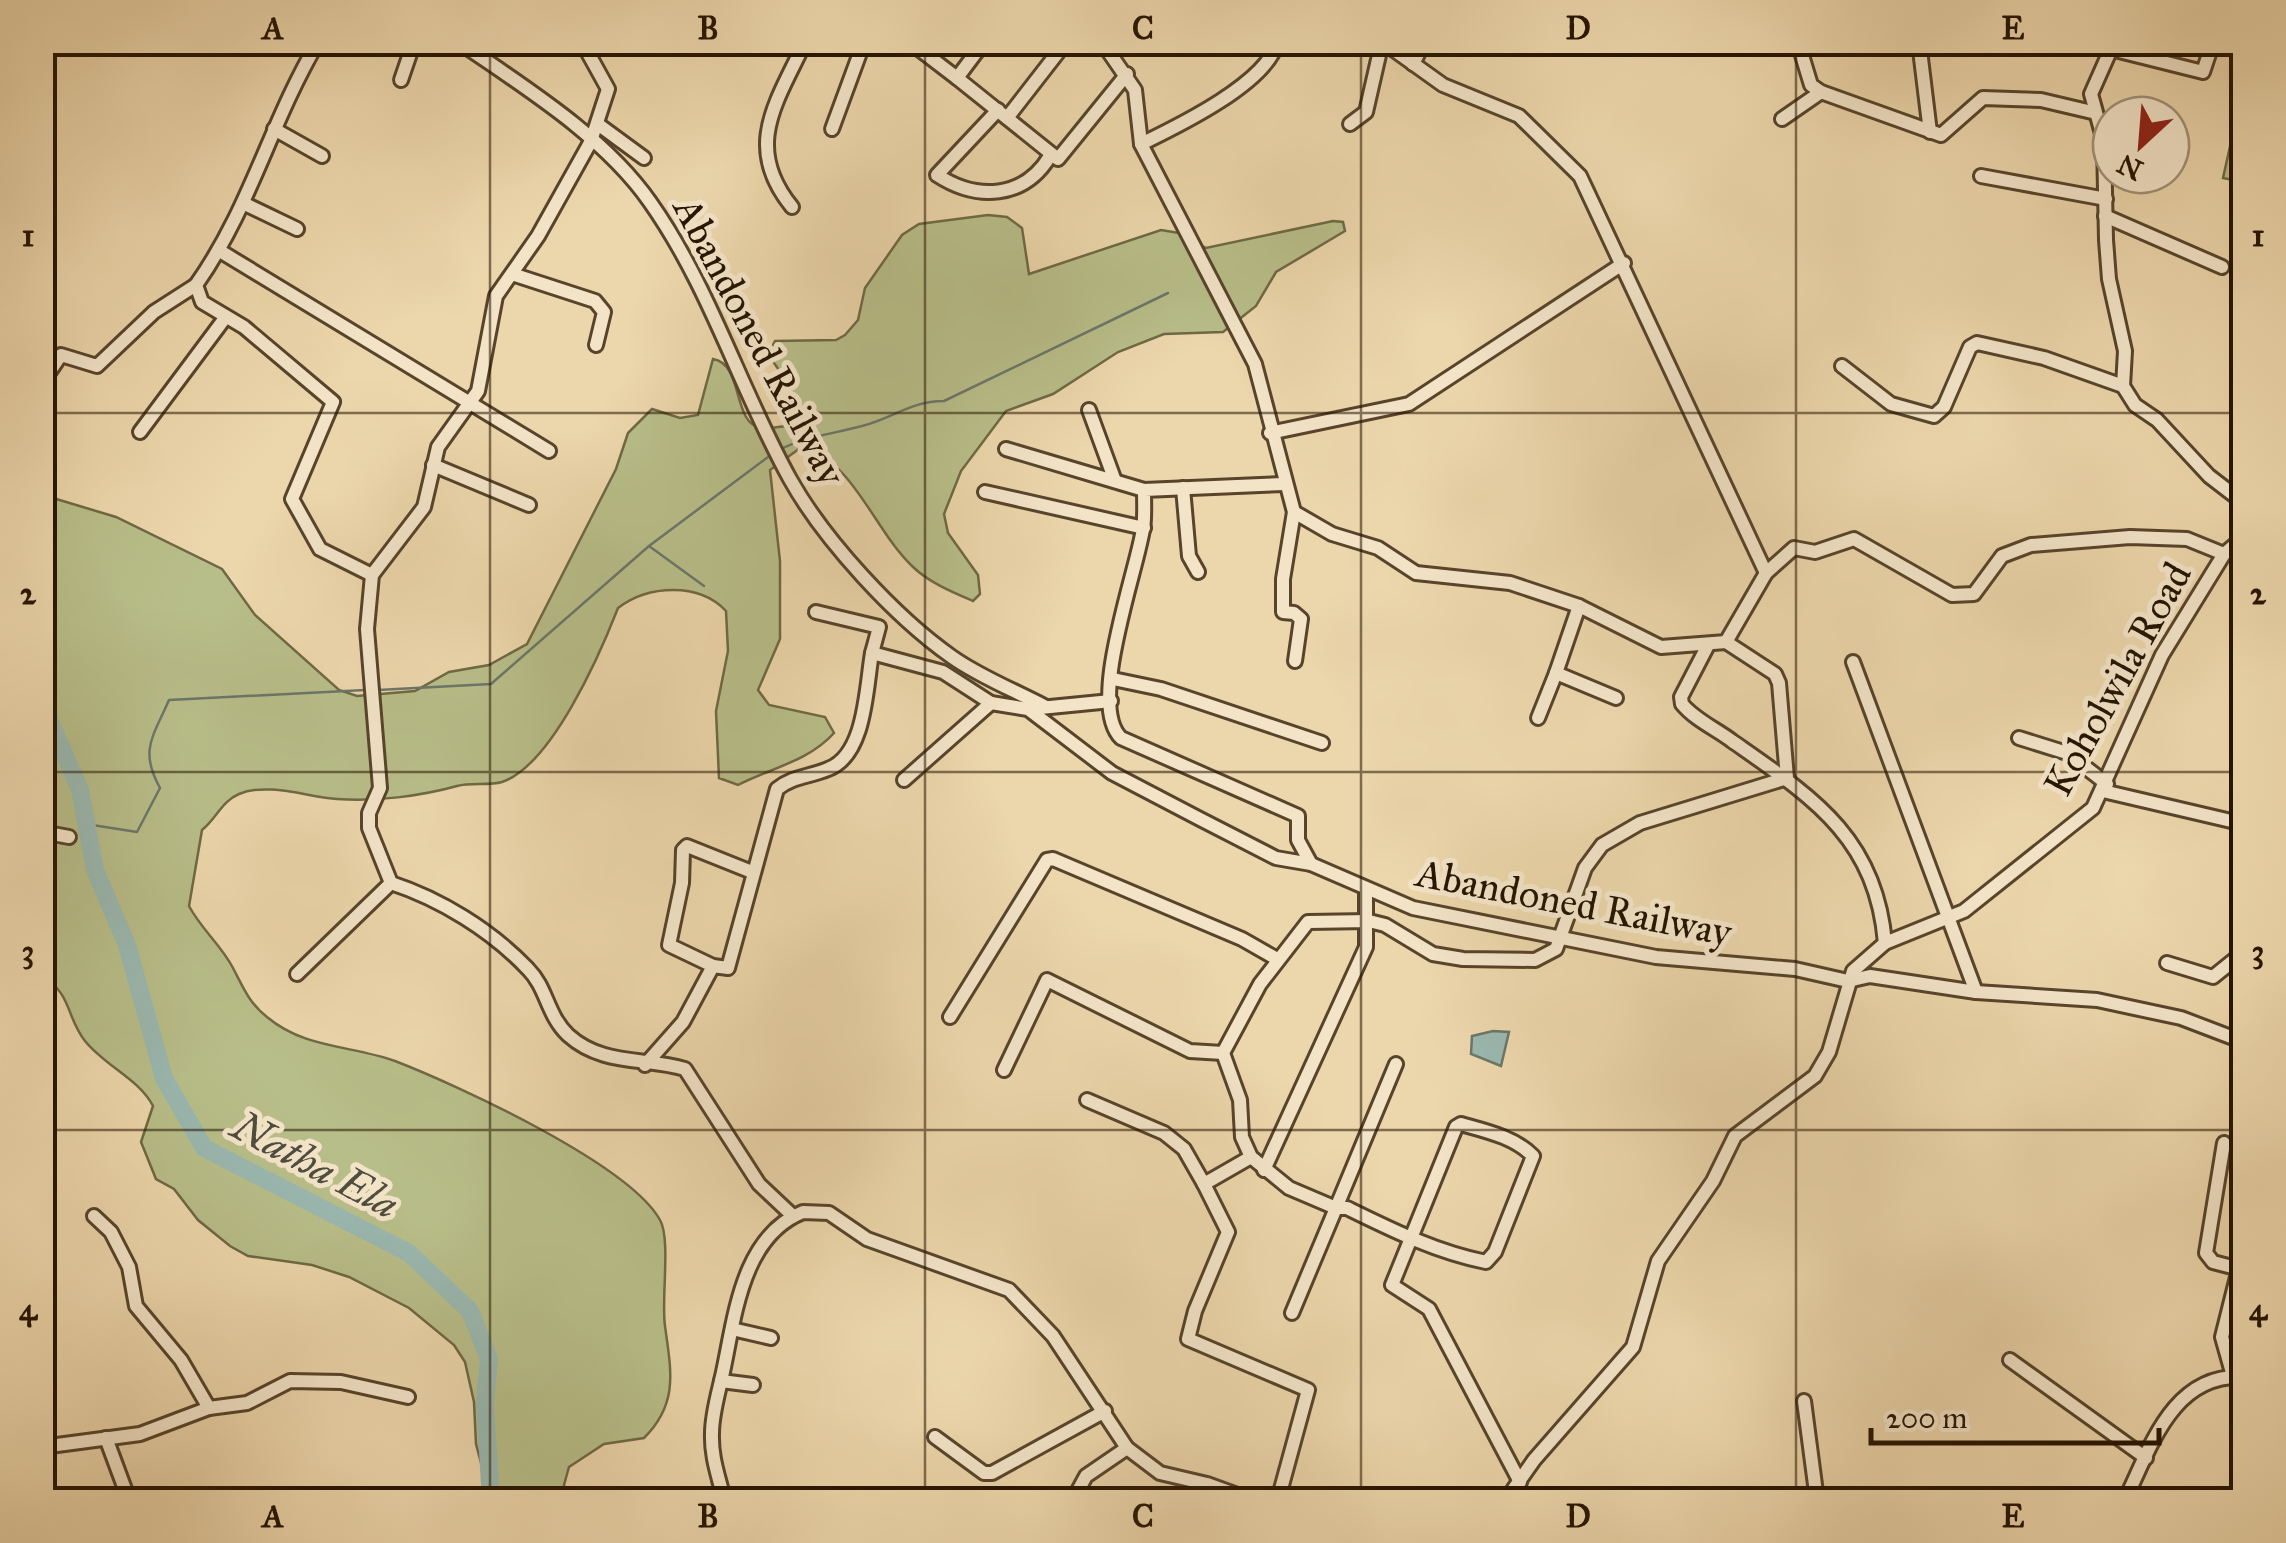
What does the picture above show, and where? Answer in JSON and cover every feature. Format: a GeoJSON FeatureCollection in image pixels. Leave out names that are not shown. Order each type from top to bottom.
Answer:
{"type":"FeatureCollection","features":[{"type":"Feature","properties":{"kind":"street"},"geometry":{"type":"LineString","coordinates":[[42,383],[61,355],[90,368],[96,366],[116,343],[196,285],[245,204],[274,129],[318,42]]}},
{"type":"Feature","properties":{"kind":"street"},"geometry":{"type":"LineString","coordinates":[[401,80],[414,42]]}},
{"type":"Feature","properties":{"kind":"street","name":"Abandoned Railway"},"geometry":{"type":"LineString","coordinates":[[458,42],[592,142],[625,172],[658,214],[787,474],[831,536],[953,658],[1046,707]]}},
{"type":"Feature","properties":{"kind":"street"},"geometry":{"type":"LineString","coordinates":[[390,883],[370,828],[369,813],[380,788],[367,629],[372,575],[416,520],[438,447],[470,406],[488,352],[493,307],[599,125],[608,89],[582,42]]}},
{"type":"Feature","properties":{"kind":"street"},"geometry":{"type":"LineString","coordinates":[[792,208],[769,169],[765,140],[773,109],[805,42]]}},
{"type":"Feature","properties":{"kind":"street"},"geometry":{"type":"LineString","coordinates":[[832,129],[864,42]]}},
{"type":"Feature","properties":{"kind":"street"},"geometry":{"type":"LineString","coordinates":[[910,42],[1058,160],[1126,74]]}},
{"type":"Feature","properties":{"kind":"street"},"geometry":{"type":"LineString","coordinates":[[957,78],[984,42]]}},
{"type":"Feature","properties":{"kind":"street"},"geometry":{"type":"LineString","coordinates":[[1050,156],[1042,170],[1016,189],[994,194],[968,191],[937,175],[1002,114],[1066,42]]}},
{"type":"Feature","properties":{"kind":"street"},"geometry":{"type":"LineString","coordinates":[[1102,42],[1138,98],[1141,144],[1155,175],[1255,364],[1270,434],[1294,512],[1283,579],[1283,612],[1294,613],[1301,619],[1296,661]]}},
{"type":"Feature","properties":{"kind":"street"},"geometry":{"type":"LineString","coordinates":[[1141,144],[1180,125],[1258,73],[1277,42]]}},
{"type":"Feature","properties":{"kind":"street"},"geometry":{"type":"LineString","coordinates":[[1350,124],[1366,112],[1383,42],[1444,85],[1533,126],[1580,176],[1766,573]]}},
{"type":"Feature","properties":{"kind":"street"},"geometry":{"type":"LineString","coordinates":[[1412,64],[1424,42]]}},
{"type":"Feature","properties":{"kind":"street"},"geometry":{"type":"LineString","coordinates":[[1798,42],[1811,85],[1821,92],[1942,135],[1983,98],[2041,100],[2091,112]]}},
{"type":"Feature","properties":{"kind":"street"},"geometry":{"type":"LineString","coordinates":[[1919,42],[1930,132]]}},
{"type":"Feature","properties":{"kind":"street"},"geometry":{"type":"LineString","coordinates":[[2091,95],[2113,46],[2203,72],[2213,42]]}},
{"type":"Feature","properties":{"kind":"street"},"geometry":{"type":"LineString","coordinates":[[1782,119],[1821,92]]}},
{"type":"Feature","properties":{"kind":"street"},"geometry":{"type":"LineString","coordinates":[[599,125],[644,158]]}},
{"type":"Feature","properties":{"kind":"street"},"geometry":{"type":"LineString","coordinates":[[274,129],[322,156]]}},
{"type":"Feature","properties":{"kind":"street"},"geometry":{"type":"LineString","coordinates":[[1981,176],[2106,199]]}},
{"type":"Feature","properties":{"kind":"street"},"geometry":{"type":"LineString","coordinates":[[2106,195],[2109,279],[2126,351],[2123,386],[2135,405],[2157,420],[2209,476],[2244,503]]}},
{"type":"Feature","properties":{"kind":"street"},"geometry":{"type":"LineString","coordinates":[[245,204],[298,229]]}},
{"type":"Feature","properties":{"kind":"street"},"geometry":{"type":"LineString","coordinates":[[2105,216],[2222,267]]}},
{"type":"Feature","properties":{"kind":"street"},"geometry":{"type":"LineString","coordinates":[[220,251],[549,451]]}},
{"type":"Feature","properties":{"kind":"street"},"geometry":{"type":"LineString","coordinates":[[1270,434],[1409,404],[1624,263]]}},
{"type":"Feature","properties":{"kind":"street"},"geometry":{"type":"LineString","coordinates":[[512,274],[596,302],[604,312],[596,344]]}},
{"type":"Feature","properties":{"kind":"street"},"geometry":{"type":"LineString","coordinates":[[196,285],[202,302],[244,327],[333,402],[292,499],[320,550],[372,575]]}},
{"type":"Feature","properties":{"kind":"street"},"geometry":{"type":"LineString","coordinates":[[140,432],[225,318]]}},
{"type":"Feature","properties":{"kind":"street"},"geometry":{"type":"LineString","coordinates":[[1842,366],[1891,404],[1934,416],[1944,407],[1970,347],[1977,343],[2044,358],[2123,386]]}},
{"type":"Feature","properties":{"kind":"street"},"geometry":{"type":"LineString","coordinates":[[1089,410],[1115,481]]}},
{"type":"Feature","properties":{"kind":"street"},"geometry":{"type":"LineString","coordinates":[[1006,449],[1144,490],[1284,484]]}},
{"type":"Feature","properties":{"kind":"street"},"geometry":{"type":"LineString","coordinates":[[433,464],[529,505]]}},
{"type":"Feature","properties":{"kind":"street"},"geometry":{"type":"LineString","coordinates":[[1183,488],[1190,556],[1198,572]]}},
{"type":"Feature","properties":{"kind":"street"},"geometry":{"type":"LineString","coordinates":[[1144,490],[1144,528],[1110,664],[1113,680],[1108,720],[1122,738],[1298,816],[1298,840],[1310,864]]}},
{"type":"Feature","properties":{"kind":"street"},"geometry":{"type":"LineString","coordinates":[[986,492],[1144,528]]}},
{"type":"Feature","properties":{"kind":"street"},"geometry":{"type":"LineString","coordinates":[[1294,512],[1332,534],[1378,548],[1416,573],[1510,582],[1579,606],[1661,647],[1726,642],[1775,674],[1779,683],[1786,778]]}},
{"type":"Feature","properties":{"kind":"street"},"geometry":{"type":"LineString","coordinates":[[1726,642],[1766,573],[1794,548],[1815,552],[1854,539],[1952,595],[1974,594],[2002,556],[2031,545],[2168,538],[2187,540],[2224,554]]}},
{"type":"Feature","properties":{"kind":"street","name":"Koholwila Road"},"geometry":{"type":"LineString","coordinates":[[1848,981],[1852,971],[1884,943],[1972,905],[2084,818],[2104,788],[2162,656],[2224,554],[2242,542]]}},
{"type":"Feature","properties":{"kind":"street"},"geometry":{"type":"LineString","coordinates":[[1538,718],[1579,606]]}},
{"type":"Feature","properties":{"kind":"street"},"geometry":{"type":"LineString","coordinates":[[752,872],[687,846],[683,850],[682,883],[670,945],[713,966],[728,968],[777,789],[790,778],[832,768],[846,757],[860,723],[879,627],[816,612]]}},
{"type":"Feature","properties":{"kind":"street"},"geometry":{"type":"LineString","coordinates":[[1708,645],[1681,696],[1682,704],[1786,778],[1840,826],[1864,860],[1881,903],[1884,943]]}},
{"type":"Feature","properties":{"kind":"street","name":"Abandoned Railway"},"geometry":{"type":"LineString","coordinates":[[872,653],[942,672],[991,703],[1028,709],[1112,774],[1276,858],[1310,864],[1413,908],[1560,938],[1731,966],[1795,969],[1848,981],[1888,978],[1976,992],[2097,1000],[2181,1018],[2244,1042]]}},
{"type":"Feature","properties":{"kind":"street"},"geometry":{"type":"LineString","coordinates":[[1853,662],[1976,992]]}},
{"type":"Feature","properties":{"kind":"street"},"geometry":{"type":"LineString","coordinates":[[1556,673],[1616,698]]}},
{"type":"Feature","properties":{"kind":"street"},"geometry":{"type":"LineString","coordinates":[[1113,680],[1161,689],[1322,742]]}},
{"type":"Feature","properties":{"kind":"street"},"geometry":{"type":"LineString","coordinates":[[1028,709],[1112,701]]}},
{"type":"Feature","properties":{"kind":"street"},"geometry":{"type":"LineString","coordinates":[[904,780],[972,724],[991,703]]}},
{"type":"Feature","properties":{"kind":"street"},"geometry":{"type":"LineString","coordinates":[[2019,738],[2067,753],[2104,788],[2244,824]]}},
{"type":"Feature","properties":{"kind":"street"},"geometry":{"type":"LineString","coordinates":[[1520,1482],[1429,1308],[1392,1284],[1409,1238],[1456,1127],[1461,1124],[1495,1134],[1532,1156],[1495,1252],[1486,1262],[1451,1255],[1409,1238],[1347,1208],[1336,1208],[1289,1188],[1264,1170],[1251,1156],[1242,1137],[1240,1100],[1223,1054],[1277,959],[1308,922],[1369,921],[1385,924],[1433,954],[1463,959],[1535,960],[1552,954],[1585,868],[1602,845],[1640,823],[1786,778]]}},
{"type":"Feature","properties":{"kind":"street"},"geometry":{"type":"LineString","coordinates":[[42,832],[69,837]]}},
{"type":"Feature","properties":{"kind":"street"},"geometry":{"type":"LineString","coordinates":[[950,1017],[1048,860],[1053,858],[1242,939],[1277,959]]}},
{"type":"Feature","properties":{"kind":"street"},"geometry":{"type":"LineString","coordinates":[[296,974],[390,883]]}},
{"type":"Feature","properties":{"kind":"street"},"geometry":{"type":"LineString","coordinates":[[390,883],[438,898],[528,968],[540,984],[546,1008],[569,1036],[600,1054],[685,1070],[759,1184],[793,1216]]}},
{"type":"Feature","properties":{"kind":"street"},"geometry":{"type":"LineString","coordinates":[[1264,1170],[1366,947],[1366,891]]}},
{"type":"Feature","properties":{"kind":"street"},"geometry":{"type":"LineString","coordinates":[[2168,963],[2214,976],[2244,952]]}},
{"type":"Feature","properties":{"kind":"street"},"geometry":{"type":"LineString","coordinates":[[645,1065],[683,1022],[713,966]]}},
{"type":"Feature","properties":{"kind":"street"},"geometry":{"type":"LineString","coordinates":[[1004,1070],[1047,980],[1190,1051],[1223,1054]]}},
{"type":"Feature","properties":{"kind":"street"},"geometry":{"type":"LineString","coordinates":[[1506,1500],[1633,1347],[1658,1261],[1714,1180],[1735,1136],[1815,1076],[1829,1052],[1848,981]]}},
{"type":"Feature","properties":{"kind":"street"},"geometry":{"type":"LineString","coordinates":[[1292,1313],[1396,1064]]}},
{"type":"Feature","properties":{"kind":"street"},"geometry":{"type":"LineString","coordinates":[[1087,1100],[1164,1133],[1184,1149],[1228,1232],[1195,1311],[1188,1339],[1308,1390],[1278,1500]]}},
{"type":"Feature","properties":{"kind":"street"},"geometry":{"type":"LineString","coordinates":[[2224,1143],[2206,1253],[2212,1262],[2236,1268]]}},
{"type":"Feature","properties":{"kind":"street"},"geometry":{"type":"LineString","coordinates":[[1204,1184],[1251,1156]]}},
{"type":"Feature","properties":{"kind":"street"},"geometry":{"type":"LineString","coordinates":[[724,1500],[714,1470],[712,1429],[748,1268],[772,1234],[793,1216],[830,1213],[866,1239],[1009,1290],[1053,1336],[1127,1448],[1160,1474],[1251,1500]]}},
{"type":"Feature","properties":{"kind":"street"},"geometry":{"type":"LineString","coordinates":[[94,1216],[111,1232],[129,1267],[136,1306],[180,1360],[209,1408]]}},
{"type":"Feature","properties":{"kind":"street"},"geometry":{"type":"LineString","coordinates":[[2125,1500],[2173,1404],[2238,1376],[2222,1337],[2236,1268],[2244,1249]]}},
{"type":"Feature","properties":{"kind":"street"},"geometry":{"type":"LineString","coordinates":[[732,1329],[770,1338]]}},
{"type":"Feature","properties":{"kind":"street"},"geometry":{"type":"LineString","coordinates":[[2010,1360],[2146,1458]]}},
{"type":"Feature","properties":{"kind":"street"},"geometry":{"type":"LineString","coordinates":[[721,1380],[753,1385]]}},
{"type":"Feature","properties":{"kind":"street"},"geometry":{"type":"LineString","coordinates":[[42,1448],[140,1434],[209,1408],[248,1403],[290,1381],[340,1382],[408,1397]]}},
{"type":"Feature","properties":{"kind":"street"},"geometry":{"type":"LineString","coordinates":[[1804,1401],[1817,1500]]}},
{"type":"Feature","properties":{"kind":"street"},"geometry":{"type":"LineString","coordinates":[[935,1436],[984,1473],[992,1473],[1106,1411]]}},
{"type":"Feature","properties":{"kind":"street"},"geometry":{"type":"LineString","coordinates":[[106,1438],[129,1500]]}},
{"type":"Feature","properties":{"kind":"street"},"geometry":{"type":"LineString","coordinates":[[1073,1500],[1086,1476],[1127,1448]]}},
{"type":"Feature","properties":{"kind":"green space"},"geometry":{"type":"Polygon","coordinates":[[[2243,88],[2243,182],[2223,178],[2243,88]]]}},
{"type":"Feature","properties":{"kind":"green space"},"geometry":{"type":"Polygon","coordinates":[[[988,215],[1007,217],[1022,228],[1029,274],[1161,230],[1179,233],[1206,248],[1333,221],[1343,222],[1345,231],[1276,272],[1256,306],[1223,332],[1164,334],[1118,352],[1053,394],[1006,411],[961,471],[944,514],[948,533],[978,575],[980,594],[973,601],[933,582],[912,566],[850,482],[821,455],[803,446],[770,470],[780,561],[780,639],[758,690],[769,705],[825,717],[834,733],[801,757],[738,785],[719,778],[716,711],[728,651],[726,611],[702,595],[658,591],[618,608],[587,679],[556,732],[521,772],[502,782],[367,800],[262,789],[228,801],[202,830],[189,906],[261,1012],[297,1035],[395,1061],[539,1128],[614,1175],[642,1198],[660,1220],[665,1241],[664,1315],[670,1372],[663,1412],[644,1438],[604,1444],[569,1467],[564,1485],[568,1500],[491,1500],[476,1444],[474,1402],[465,1362],[454,1345],[409,1308],[349,1277],[312,1265],[248,1256],[198,1220],[174,1189],[156,1179],[141,1142],[153,1106],[147,1096],[85,1041],[64,998],[43,977],[42,833],[47,823],[42,797],[43,495],[116,517],[222,569],[255,615],[339,690],[357,696],[415,691],[449,672],[489,665],[527,644],[616,469],[628,433],[652,409],[680,418],[698,415],[713,359],[730,371],[741,406],[752,424],[761,428],[794,425],[793,397],[768,355],[775,341],[836,340],[845,335],[858,320],[865,288],[902,235],[919,224],[988,215]]]}},
{"type":"Feature","properties":{"kind":"water"},"geometry":{"type":"Polygon","coordinates":[[[1509,1032],[1501,1066],[1471,1054],[1472,1036],[1509,1032]]]}},
{"type":"Feature","properties":{"kind":"waterway"},"geometry":{"type":"LineString","coordinates":[[779,450],[809,438],[873,423],[922,404],[944,401],[1168,293]]}},
{"type":"Feature","properties":{"kind":"waterway"},"geometry":{"type":"LineString","coordinates":[[378,690],[491,684],[649,546],[772,454]]}},
{"type":"Feature","properties":{"kind":"waterway"},"geometry":{"type":"LineString","coordinates":[[649,546],[704,586]]}},
{"type":"Feature","properties":{"kind":"waterway"},"geometry":{"type":"LineString","coordinates":[[86,824],[137,832],[160,788],[149,753],[169,700],[365,690]]}},
{"type":"Feature","properties":{"kind":"waterway","name":"Natha Ela"},"geometry":{"type":"LineString","coordinates":[[42,704],[80,790],[95,870],[127,945],[164,1078],[204,1148],[409,1253],[470,1311],[489,1359],[485,1404],[491,1500]]}}]}
